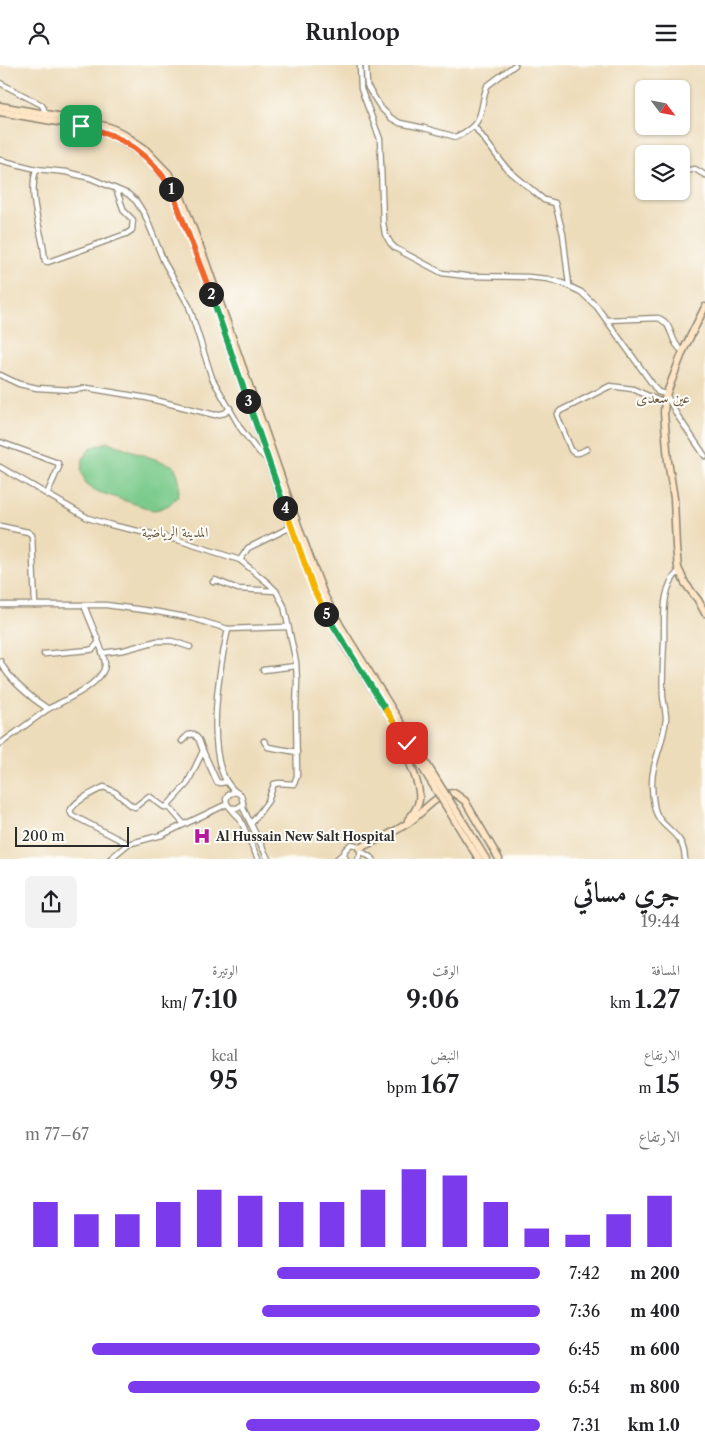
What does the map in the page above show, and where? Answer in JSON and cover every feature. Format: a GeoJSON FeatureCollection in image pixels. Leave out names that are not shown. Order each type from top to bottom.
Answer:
{"type":"FeatureCollection","features":[{"type":"Feature","properties":{"kind":"main road"},"geometry":{"type":"LineString","coordinates":[[0,106],[96,123],[120,132],[153,155],[174,183],[218,296],[324,595],[409,742],[468,835],[486,859]]}},
{"type":"Feature","properties":{"kind":"main road"},"geometry":{"type":"LineString","coordinates":[[0,112],[81,126],[108,133],[139,151],[157,168],[170,187],[181,211],[218,312],[314,590],[384,707],[409,742]]}},
{"type":"Feature","properties":{"kind":"main road"},"geometry":{"type":"LineString","coordinates":[[705,307],[683,351],[664,403],[668,461],[674,498],[679,571],[685,583],[702,605],[705,613]]}},
{"type":"Feature","properties":{"kind":"main road"},"geometry":{"type":"LineString","coordinates":[[384,707],[417,782],[419,792],[419,802],[415,812],[402,826]]}},
{"type":"Feature","properties":{"kind":"main road"},"geometry":{"type":"LineString","coordinates":[[360,849],[402,826],[442,796],[454,793],[465,801],[499,859]]}},
{"type":"Feature","properties":{"kind":"main road"},"geometry":{"type":"LineString","coordinates":[[468,835],[479,859]]}},
{"type":"Feature","properties":{"kind":"street"},"geometry":{"type":"LineString","coordinates":[[360,65],[361,89],[380,139],[383,222],[391,245],[428,266],[450,275],[539,278],[568,285],[589,298],[658,392],[666,394],[676,415],[705,456]]}},
{"type":"Feature","properties":{"kind":"street"},"geometry":{"type":"LineString","coordinates":[[366,65],[367,86],[381,108],[394,121],[456,137],[474,126],[481,113],[487,85],[515,65]]}},
{"type":"Feature","properties":{"kind":"street"},"geometry":{"type":"LineString","coordinates":[[0,83],[42,105],[46,115]]}},
{"type":"Feature","properties":{"kind":"street"},"geometry":{"type":"LineString","coordinates":[[474,126],[507,169],[541,197],[555,203],[563,234],[568,285]]}},
{"type":"Feature","properties":{"kind":"street"},"geometry":{"type":"LineString","coordinates":[[0,160],[36,169],[77,175],[132,197],[145,215],[164,262],[194,318],[208,370],[250,441],[268,461]]}},
{"type":"Feature","properties":{"kind":"street"},"geometry":{"type":"LineString","coordinates":[[36,169],[33,180],[37,221],[43,244],[44,261],[48,262],[126,234],[132,230],[134,220],[124,211],[116,189]]}},
{"type":"Feature","properties":{"kind":"street"},"geometry":{"type":"LineString","coordinates":[[690,170],[695,169],[705,175]]}},
{"type":"Feature","properties":{"kind":"street"},"geometry":{"type":"LineString","coordinates":[[607,320],[662,319],[669,326],[675,345],[683,351]]}},
{"type":"Feature","properties":{"kind":"street"},"geometry":{"type":"LineString","coordinates":[[0,375],[19,384],[37,388],[73,390],[87,388],[152,399],[216,415],[225,413],[230,408]]}},
{"type":"Feature","properties":{"kind":"street"},"geometry":{"type":"LineString","coordinates":[[587,449],[573,453],[557,415],[560,411],[610,386],[633,389],[664,403]]}},
{"type":"Feature","properties":{"kind":"street"},"geometry":{"type":"LineString","coordinates":[[0,442],[58,463],[47,494]]}},
{"type":"Feature","properties":{"kind":"street"},"geometry":{"type":"LineString","coordinates":[[0,467],[71,509],[102,523],[162,535],[240,560],[276,591],[284,606],[296,666],[298,776],[296,783],[292,785],[274,784],[268,801],[252,824]]}},
{"type":"Feature","properties":{"kind":"street"},"geometry":{"type":"LineString","coordinates":[[0,526],[28,532],[32,535],[35,605]]}},
{"type":"Feature","properties":{"kind":"street"},"geometry":{"type":"LineString","coordinates":[[240,560],[248,548],[291,527]]}},
{"type":"Feature","properties":{"kind":"street"},"geometry":{"type":"LineString","coordinates":[[679,571],[668,588],[663,619],[663,696],[666,720],[664,735],[653,769],[652,790],[654,807],[658,818],[678,836],[684,849],[685,859]]}},
{"type":"Feature","properties":{"kind":"street"},"geometry":{"type":"LineString","coordinates":[[213,583],[215,579],[238,589],[276,591]]}},
{"type":"Feature","properties":{"kind":"street"},"geometry":{"type":"LineString","coordinates":[[0,605],[106,605],[150,610],[191,618],[228,629],[287,627]]}},
{"type":"Feature","properties":{"kind":"street"},"geometry":{"type":"LineString","coordinates":[[0,744],[48,709],[76,694],[97,679],[105,666],[84,605]]}},
{"type":"Feature","properties":{"kind":"street"},"geometry":{"type":"LineString","coordinates":[[227,804],[226,782],[216,747],[221,661],[228,629]]}},
{"type":"Feature","properties":{"kind":"street"},"geometry":{"type":"LineString","coordinates":[[102,653],[124,650],[157,641],[172,641],[190,647]]}},
{"type":"Feature","properties":{"kind":"street"},"geometry":{"type":"LineString","coordinates":[[44,654],[89,650],[93,649],[98,643]]}},
{"type":"Feature","properties":{"kind":"street"},"geometry":{"type":"LineString","coordinates":[[0,661],[6,673],[35,700],[48,709]]}},
{"type":"Feature","properties":{"kind":"street"},"geometry":{"type":"LineString","coordinates":[[263,670],[296,666]]}},
{"type":"Feature","properties":{"kind":"street"},"geometry":{"type":"LineString","coordinates":[[0,673],[6,673]]}},
{"type":"Feature","properties":{"kind":"street"},"geometry":{"type":"LineString","coordinates":[[182,741],[188,735],[194,734],[199,740],[216,781],[220,783],[226,782]]}},
{"type":"Feature","properties":{"kind":"street"},"geometry":{"type":"LineString","coordinates":[[264,741],[268,747],[297,752]]}},
{"type":"Feature","properties":{"kind":"street"},"geometry":{"type":"LineString","coordinates":[[168,806],[187,784],[203,751]]}},
{"type":"Feature","properties":{"kind":"street"},"geometry":{"type":"LineString","coordinates":[[226,782],[241,795],[242,803],[268,859]]}},
{"type":"Feature","properties":{"kind":"street"},"geometry":{"type":"LineString","coordinates":[[128,844],[72,815],[71,808],[76,803],[104,787],[115,792],[135,807],[150,796],[164,807],[168,806],[184,824]]}},
{"type":"Feature","properties":{"kind":"street"},"geometry":{"type":"LineString","coordinates":[[227,797],[231,793],[236,792]]}},
{"type":"Feature","properties":{"kind":"street"},"geometry":{"type":"LineString","coordinates":[[232,808],[238,808],[242,803]]}},
{"type":"Feature","properties":{"kind":"street"},"geometry":{"type":"LineString","coordinates":[[227,804],[240,819],[258,859]]}},
{"type":"Feature","properties":{"kind":"street"},"geometry":{"type":"LineString","coordinates":[[110,859],[128,844],[162,835],[227,804]]}},
{"type":"Feature","properties":{"kind":"street"},"geometry":{"type":"LineString","coordinates":[[337,859],[344,853],[346,847],[351,844],[373,859]]}},
{"type":"Feature","properties":{"kind":"street"},"geometry":{"type":"LineString","coordinates":[[358,859],[360,849]]}},
{"type":"Feature","properties":{"kind":"street"},"geometry":{"type":"LineString","coordinates":[[344,853],[346,859]]}},
{"type":"Feature","properties":{"kind":"green space"},"geometry":{"type":"Polygon","coordinates":[[[108,442],[174,466],[180,486],[178,496],[169,505],[153,510],[96,491],[86,483],[81,471],[83,459],[90,448],[108,442]]]}},
{"type":"Feature","properties":{"kind":"place","name":"Al Hussain New Salt Hospital"},"geometry":{"type":"Point","coordinates":[202,836]}},
{"type":"Feature","properties":{"kind":"district","name":"عين سعدى"},"geometry":{"type":"Point","coordinates":[663,397]}},
{"type":"Feature","properties":{"kind":"district","name":"المدينة الرياضية"},"geometry":{"type":"Point","coordinates":[175,532]}},
{"type":"Feature","properties":{"kind":"route"},"geometry":{"type":"LineString","coordinates":[[81,126],[98,129],[128,143],[153,163],[170,187],[181,211],[218,312],[314,590],[344,644],[407,743]]}}]}
